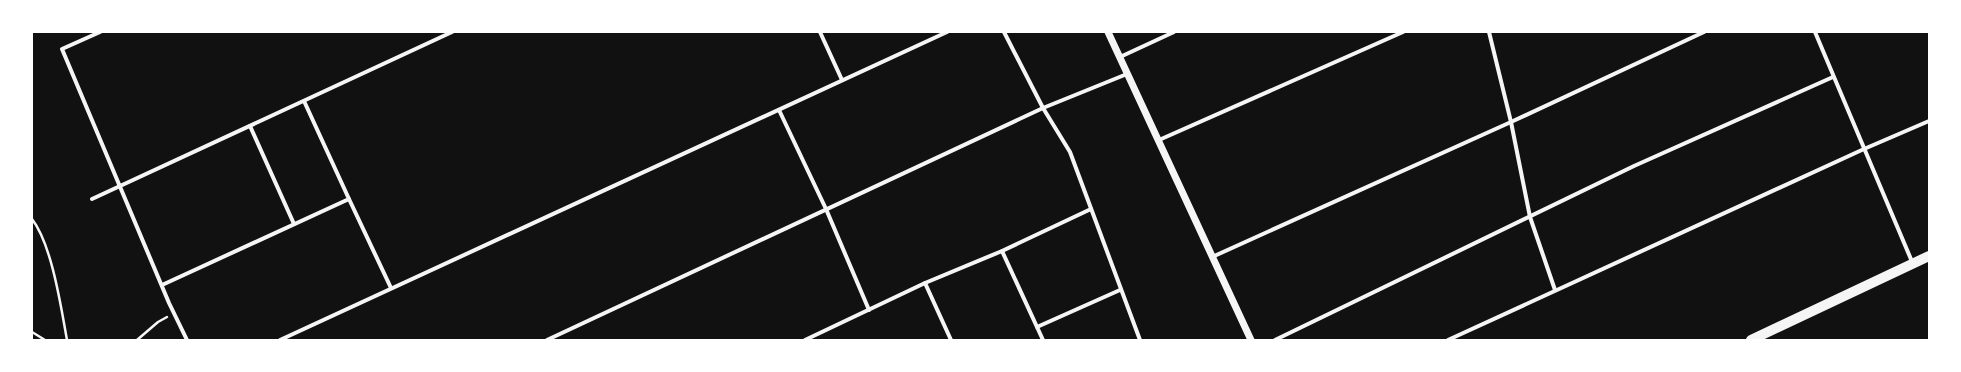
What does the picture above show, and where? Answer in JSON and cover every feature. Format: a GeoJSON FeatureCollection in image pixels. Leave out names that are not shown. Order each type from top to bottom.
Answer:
{"type":"FeatureCollection","features":[{"type":"Feature","properties":{"kind":"main road"},"geometry":{"type":"LineString","coordinates":[[1751,340],[1929,256]]}},
{"type":"Feature","properties":{"kind":"street"},"geometry":{"type":"LineString","coordinates":[[100,32],[62,49],[174,313],[187,340]]}},
{"type":"Feature","properties":{"kind":"street"},"geometry":{"type":"LineString","coordinates":[[92,199],[452,32]]}},
{"type":"Feature","properties":{"kind":"street"},"geometry":{"type":"LineString","coordinates":[[820,32],[842,80]]}},
{"type":"Feature","properties":{"kind":"street"},"geometry":{"type":"LineString","coordinates":[[280,340],[947,32]]}},
{"type":"Feature","properties":{"kind":"street"},"geometry":{"type":"LineString","coordinates":[[1004,32],[1043,108],[1070,152],[1092,209],[1120,290],[1140,340]]}},
{"type":"Feature","properties":{"kind":"street"},"geometry":{"type":"LineString","coordinates":[[1108,32],[1160,140],[1251,340]]}},
{"type":"Feature","properties":{"kind":"street"},"geometry":{"type":"LineString","coordinates":[[1120,57],[1174,32]]}},
{"type":"Feature","properties":{"kind":"street"},"geometry":{"type":"LineString","coordinates":[[1160,140],[1403,32]]}},
{"type":"Feature","properties":{"kind":"street"},"geometry":{"type":"LineString","coordinates":[[1489,32],[1530,217],[1555,290]]}},
{"type":"Feature","properties":{"kind":"street"},"geometry":{"type":"LineString","coordinates":[[1212,257],[1704,32]]}},
{"type":"Feature","properties":{"kind":"street"},"geometry":{"type":"LineString","coordinates":[[1815,32],[1914,264]]}},
{"type":"Feature","properties":{"kind":"street"},"geometry":{"type":"LineString","coordinates":[[547,340],[1043,108],[1127,74]]}},
{"type":"Feature","properties":{"kind":"street"},"geometry":{"type":"LineString","coordinates":[[1275,340],[1634,166],[1833,77]]}},
{"type":"Feature","properties":{"kind":"street"},"geometry":{"type":"LineString","coordinates":[[304,101],[391,288]]}},
{"type":"Feature","properties":{"kind":"street"},"geometry":{"type":"LineString","coordinates":[[779,110],[826,209],[869,310]]}},
{"type":"Feature","properties":{"kind":"street"},"geometry":{"type":"LineString","coordinates":[[1448,340],[1864,149],[1929,122]]}},
{"type":"Feature","properties":{"kind":"street"},"geometry":{"type":"LineString","coordinates":[[250,126],[294,224]]}},
{"type":"Feature","properties":{"kind":"street"},"geometry":{"type":"LineString","coordinates":[[162,285],[349,199]]}},
{"type":"Feature","properties":{"kind":"street"},"geometry":{"type":"LineString","coordinates":[[805,340],[925,283],[1002,251],[1092,209]]}},
{"type":"Feature","properties":{"kind":"street"},"geometry":{"type":"LineString","coordinates":[[1002,251],[1043,340]]}},
{"type":"Feature","properties":{"kind":"street"},"geometry":{"type":"LineString","coordinates":[[925,283],[951,340]]}},
{"type":"Feature","properties":{"kind":"street"},"geometry":{"type":"LineString","coordinates":[[1038,327],[1120,290]]}},
{"type":"Feature","properties":{"kind":"path"},"geometry":{"type":"LineString","coordinates":[[32,219],[42,237],[52,269],[67,340]]}},
{"type":"Feature","properties":{"kind":"path"},"geometry":{"type":"LineString","coordinates":[[137,340],[158,322],[174,313]]}},
{"type":"Feature","properties":{"kind":"path"},"geometry":{"type":"LineString","coordinates":[[32,332],[45,340]]}}]}
